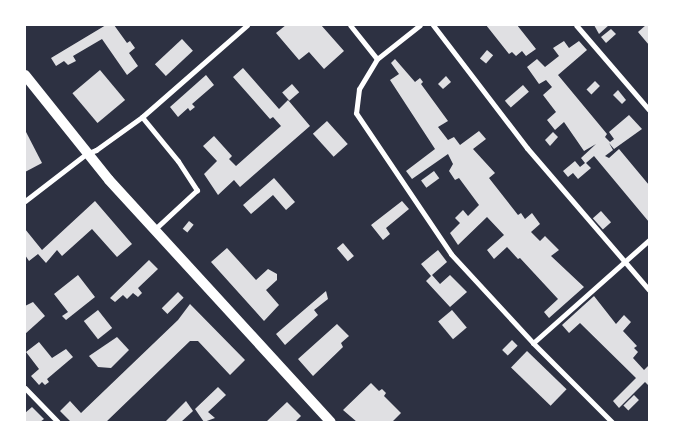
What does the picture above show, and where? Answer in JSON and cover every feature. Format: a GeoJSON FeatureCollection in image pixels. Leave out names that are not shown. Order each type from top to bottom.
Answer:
{"type":"FeatureCollection","features":[{"type":"Feature","properties":{"kind":"main road"},"geometry":{"type":"LineString","coordinates":[[25,75],[86,154],[153,230],[331,422]]}},
{"type":"Feature","properties":{"kind":"street"},"geometry":{"type":"LineString","coordinates":[[25,201],[86,154],[96,150],[142,117],[247,25]]}},
{"type":"Feature","properties":{"kind":"street"},"geometry":{"type":"LineString","coordinates":[[350,25],[378,59]]}},
{"type":"Feature","properties":{"kind":"street"},"geometry":{"type":"LineString","coordinates":[[420,25],[378,59],[359,89],[356,113],[451,254],[533,343],[612,422]]}},
{"type":"Feature","properties":{"kind":"street"},"geometry":{"type":"LineString","coordinates":[[434,25],[527,148],[649,290]]}},
{"type":"Feature","properties":{"kind":"street"},"geometry":{"type":"LineString","coordinates":[[576,25],[649,110]]}},
{"type":"Feature","properties":{"kind":"street"},"geometry":{"type":"LineString","coordinates":[[142,117],[178,161],[196,190],[153,230]]}},
{"type":"Feature","properties":{"kind":"street"},"geometry":{"type":"LineString","coordinates":[[533,343],[649,240]]}},
{"type":"Feature","properties":{"kind":"street"},"geometry":{"type":"LineString","coordinates":[[25,388],[58,422]]}},
{"type":"Feature","properties":{"kind":"building"},"geometry":{"type":"Polygon","coordinates":[[[106,25],[114,25],[127,43],[130,41],[135,48],[129,53],[138,66],[127,75],[102,39],[73,56],[76,61],[68,65],[64,61],[56,66],[51,58],[106,25]]]}},
{"type":"Feature","properties":{"kind":"building"},"geometry":{"type":"Polygon","coordinates":[[[286,25],[321,25],[344,51],[324,69],[309,52],[299,60],[276,33],[286,25]]]}},
{"type":"Feature","properties":{"kind":"building"},"geometry":{"type":"Polygon","coordinates":[[[486,25],[517,25],[536,49],[526,56],[522,51],[516,56],[512,52],[509,54],[486,25]]]}},
{"type":"Feature","properties":{"kind":"building"},"geometry":{"type":"Polygon","coordinates":[[[594,25],[609,25],[599,34],[594,25]]]}},
{"type":"Feature","properties":{"kind":"building"},"geometry":{"type":"Polygon","coordinates":[[[646,25],[649,25],[649,45],[638,32],[646,25]]]}},
{"type":"Feature","properties":{"kind":"building"},"geometry":{"type":"Polygon","coordinates":[[[611,29],[616,34],[606,43],[601,37],[611,29]]]}},
{"type":"Feature","properties":{"kind":"building"},"geometry":{"type":"Polygon","coordinates":[[[182,39],[193,51],[166,76],[155,64],[182,39]]]}},
{"type":"Feature","properties":{"kind":"building"},"geometry":{"type":"Polygon","coordinates":[[[564,41],[569,48],[579,41],[587,50],[558,75],[607,134],[605,137],[610,142],[614,139],[609,132],[629,115],[642,129],[614,149],[609,143],[613,150],[605,156],[609,158],[619,149],[649,185],[649,222],[594,156],[586,163],[591,168],[578,179],[573,173],[568,177],[563,171],[575,161],[580,167],[585,163],[581,158],[596,144],[584,151],[564,122],[555,130],[547,120],[556,112],[543,95],[552,87],[546,80],[539,84],[527,67],[537,59],[545,67],[559,56],[553,48],[564,41]]]}},
{"type":"Feature","properties":{"kind":"building"},"geometry":{"type":"Polygon","coordinates":[[[487,50],[493,55],[486,64],[480,58],[487,50]]]}},
{"type":"Feature","properties":{"kind":"building"},"geometry":{"type":"Polygon","coordinates":[[[395,59],[415,82],[420,78],[423,82],[421,84],[448,121],[438,127],[448,140],[454,137],[460,145],[479,131],[486,139],[473,149],[495,173],[489,178],[518,215],[521,213],[525,219],[532,213],[540,224],[531,232],[540,241],[545,236],[559,250],[551,256],[584,287],[549,318],[544,312],[558,299],[520,258],[518,259],[507,247],[494,259],[487,250],[504,235],[487,217],[458,245],[450,233],[460,223],[455,218],[463,210],[468,216],[479,205],[459,178],[455,180],[449,171],[453,164],[448,154],[412,179],[406,171],[435,149],[390,80],[399,74],[391,63],[395,59]]]}},
{"type":"Feature","properties":{"kind":"building"},"geometry":{"type":"Polygon","coordinates":[[[243,68],[279,109],[288,100],[310,126],[240,187],[234,180],[218,195],[204,174],[217,161],[203,146],[214,136],[232,156],[229,159],[236,166],[281,126],[273,117],[270,119],[233,77],[243,68]]]}},
{"type":"Feature","properties":{"kind":"building"},"geometry":{"type":"Polygon","coordinates":[[[100,70],[125,100],[97,123],[72,93],[100,70]]]}},
{"type":"Feature","properties":{"kind":"building"},"geometry":{"type":"Polygon","coordinates":[[[206,75],[214,85],[192,104],[195,107],[190,111],[188,108],[178,117],[170,107],[206,75]]]}},
{"type":"Feature","properties":{"kind":"building"},"geometry":{"type":"Polygon","coordinates":[[[446,76],[451,82],[443,89],[438,84],[446,76]]]}},
{"type":"Feature","properties":{"kind":"building"},"geometry":{"type":"Polygon","coordinates":[[[595,81],[600,86],[591,94],[587,89],[595,81]]]}},
{"type":"Feature","properties":{"kind":"building"},"geometry":{"type":"Polygon","coordinates":[[[292,84],[299,92],[289,101],[282,93],[292,84]]]}},
{"type":"Feature","properties":{"kind":"building"},"geometry":{"type":"Polygon","coordinates":[[[523,85],[529,92],[511,108],[505,101],[523,85]]]}},
{"type":"Feature","properties":{"kind":"building"},"geometry":{"type":"Polygon","coordinates":[[[618,90],[626,100],[622,104],[613,95],[618,90]]]}},
{"type":"Feature","properties":{"kind":"building"},"geometry":{"type":"Polygon","coordinates":[[[327,121],[348,144],[334,157],[313,134],[327,121]]]}},
{"type":"Feature","properties":{"kind":"building"},"geometry":{"type":"Polygon","coordinates":[[[25,130],[42,163],[25,172],[25,130]]]}},
{"type":"Feature","properties":{"kind":"building"},"geometry":{"type":"Polygon","coordinates":[[[553,132],[558,137],[550,146],[545,140],[553,132]]]}},
{"type":"Feature","properties":{"kind":"building"},"geometry":{"type":"Polygon","coordinates":[[[434,171],[439,178],[426,188],[421,180],[434,171]]]}},
{"type":"Feature","properties":{"kind":"building"},"geometry":{"type":"Polygon","coordinates":[[[274,178],[295,202],[286,210],[273,195],[251,214],[243,205],[274,178]]]}},
{"type":"Feature","properties":{"kind":"building"},"geometry":{"type":"Polygon","coordinates":[[[95,201],[132,244],[117,257],[92,229],[62,256],[57,250],[46,263],[38,254],[29,261],[25,255],[25,229],[42,250],[95,201]]]}},
{"type":"Feature","properties":{"kind":"building"},"geometry":{"type":"Polygon","coordinates":[[[402,201],[409,209],[386,228],[390,234],[383,240],[371,225],[402,201]]]}},
{"type":"Feature","properties":{"kind":"building"},"geometry":{"type":"Polygon","coordinates":[[[601,211],[611,222],[603,230],[593,218],[601,211]]]}},
{"type":"Feature","properties":{"kind":"building"},"geometry":{"type":"Polygon","coordinates":[[[189,221],[194,225],[187,233],[183,229],[189,221]]]}},
{"type":"Feature","properties":{"kind":"building"},"geometry":{"type":"Polygon","coordinates":[[[343,243],[354,256],[348,261],[337,248],[343,243]]]}},
{"type":"Feature","properties":{"kind":"building"},"geometry":{"type":"Polygon","coordinates":[[[227,248],[256,280],[268,269],[277,274],[277,280],[266,290],[279,305],[264,321],[211,262],[227,248]]]}},
{"type":"Feature","properties":{"kind":"building"},"geometry":{"type":"Polygon","coordinates":[[[438,250],[447,262],[432,275],[440,284],[450,275],[467,292],[450,307],[426,281],[431,276],[421,264],[438,250]]]}},
{"type":"Feature","properties":{"kind":"building"},"geometry":{"type":"Polygon","coordinates":[[[149,260],[158,269],[138,288],[142,293],[138,297],[133,293],[127,299],[123,295],[115,302],[110,298],[149,260]]]}},
{"type":"Feature","properties":{"kind":"building"},"geometry":{"type":"Polygon","coordinates":[[[78,275],[95,297],[66,320],[62,316],[68,312],[54,294],[78,275]]]}},
{"type":"Feature","properties":{"kind":"building"},"geometry":{"type":"Polygon","coordinates":[[[326,291],[328,299],[314,310],[318,315],[285,345],[276,334],[326,291]]]}},
{"type":"Feature","properties":{"kind":"building"},"geometry":{"type":"Polygon","coordinates":[[[178,292],[184,298],[167,314],[162,308],[178,292]]]}},
{"type":"Feature","properties":{"kind":"building"},"geometry":{"type":"Polygon","coordinates":[[[594,296],[616,324],[624,315],[631,322],[623,331],[637,346],[634,348],[638,352],[633,358],[644,370],[649,365],[649,386],[645,382],[619,408],[613,401],[636,378],[580,323],[569,333],[562,325],[594,296]]]}},
{"type":"Feature","properties":{"kind":"building"},"geometry":{"type":"Polygon","coordinates":[[[33,302],[45,316],[25,334],[25,306],[33,302]]]}},
{"type":"Feature","properties":{"kind":"building"},"geometry":{"type":"Polygon","coordinates":[[[190,304],[245,360],[230,375],[198,341],[190,341],[106,422],[71,422],[60,411],[70,401],[81,413],[178,320],[190,304]]]}},
{"type":"Feature","properties":{"kind":"building"},"geometry":{"type":"Polygon","coordinates":[[[98,310],[112,328],[98,339],[84,321],[98,310]]]}},
{"type":"Feature","properties":{"kind":"building"},"geometry":{"type":"Polygon","coordinates":[[[452,310],[467,328],[453,339],[438,322],[452,310]]]}},
{"type":"Feature","properties":{"kind":"building"},"geometry":{"type":"Polygon","coordinates":[[[337,324],[349,336],[341,343],[343,347],[313,376],[298,359],[337,324]]]}},
{"type":"Feature","properties":{"kind":"building"},"geometry":{"type":"Polygon","coordinates":[[[117,337],[129,350],[111,368],[98,367],[89,356],[117,337]]]}},
{"type":"Feature","properties":{"kind":"building"},"geometry":{"type":"Polygon","coordinates":[[[512,340],[518,346],[508,356],[502,350],[512,340]]]}},
{"type":"Feature","properties":{"kind":"building"},"geometry":{"type":"Polygon","coordinates":[[[39,342],[52,358],[66,349],[73,357],[47,379],[49,382],[45,385],[42,382],[39,385],[31,376],[39,369],[26,352],[39,342]]]}},
{"type":"Feature","properties":{"kind":"building"},"geometry":{"type":"Polygon","coordinates":[[[527,351],[567,389],[551,406],[511,368],[527,351]]]}},
{"type":"Feature","properties":{"kind":"building"},"geometry":{"type":"Polygon","coordinates":[[[371,383],[379,391],[382,389],[386,393],[384,396],[401,413],[392,422],[357,422],[343,410],[371,383]]]}},
{"type":"Feature","properties":{"kind":"building"},"geometry":{"type":"Polygon","coordinates":[[[218,387],[226,395],[208,412],[215,418],[204,422],[195,409],[218,387]]]}},
{"type":"Feature","properties":{"kind":"building"},"geometry":{"type":"Polygon","coordinates":[[[634,395],[639,400],[628,411],[623,406],[634,395]]]}},
{"type":"Feature","properties":{"kind":"building"},"geometry":{"type":"Polygon","coordinates":[[[186,401],[193,411],[181,422],[165,422],[186,401]]]}},
{"type":"Feature","properties":{"kind":"building"},"geometry":{"type":"Polygon","coordinates":[[[287,402],[301,416],[295,422],[266,422],[287,402]]]}},
{"type":"Feature","properties":{"kind":"building"},"geometry":{"type":"Polygon","coordinates":[[[32,407],[44,419],[40,422],[25,422],[25,413],[32,407]]]}}]}
